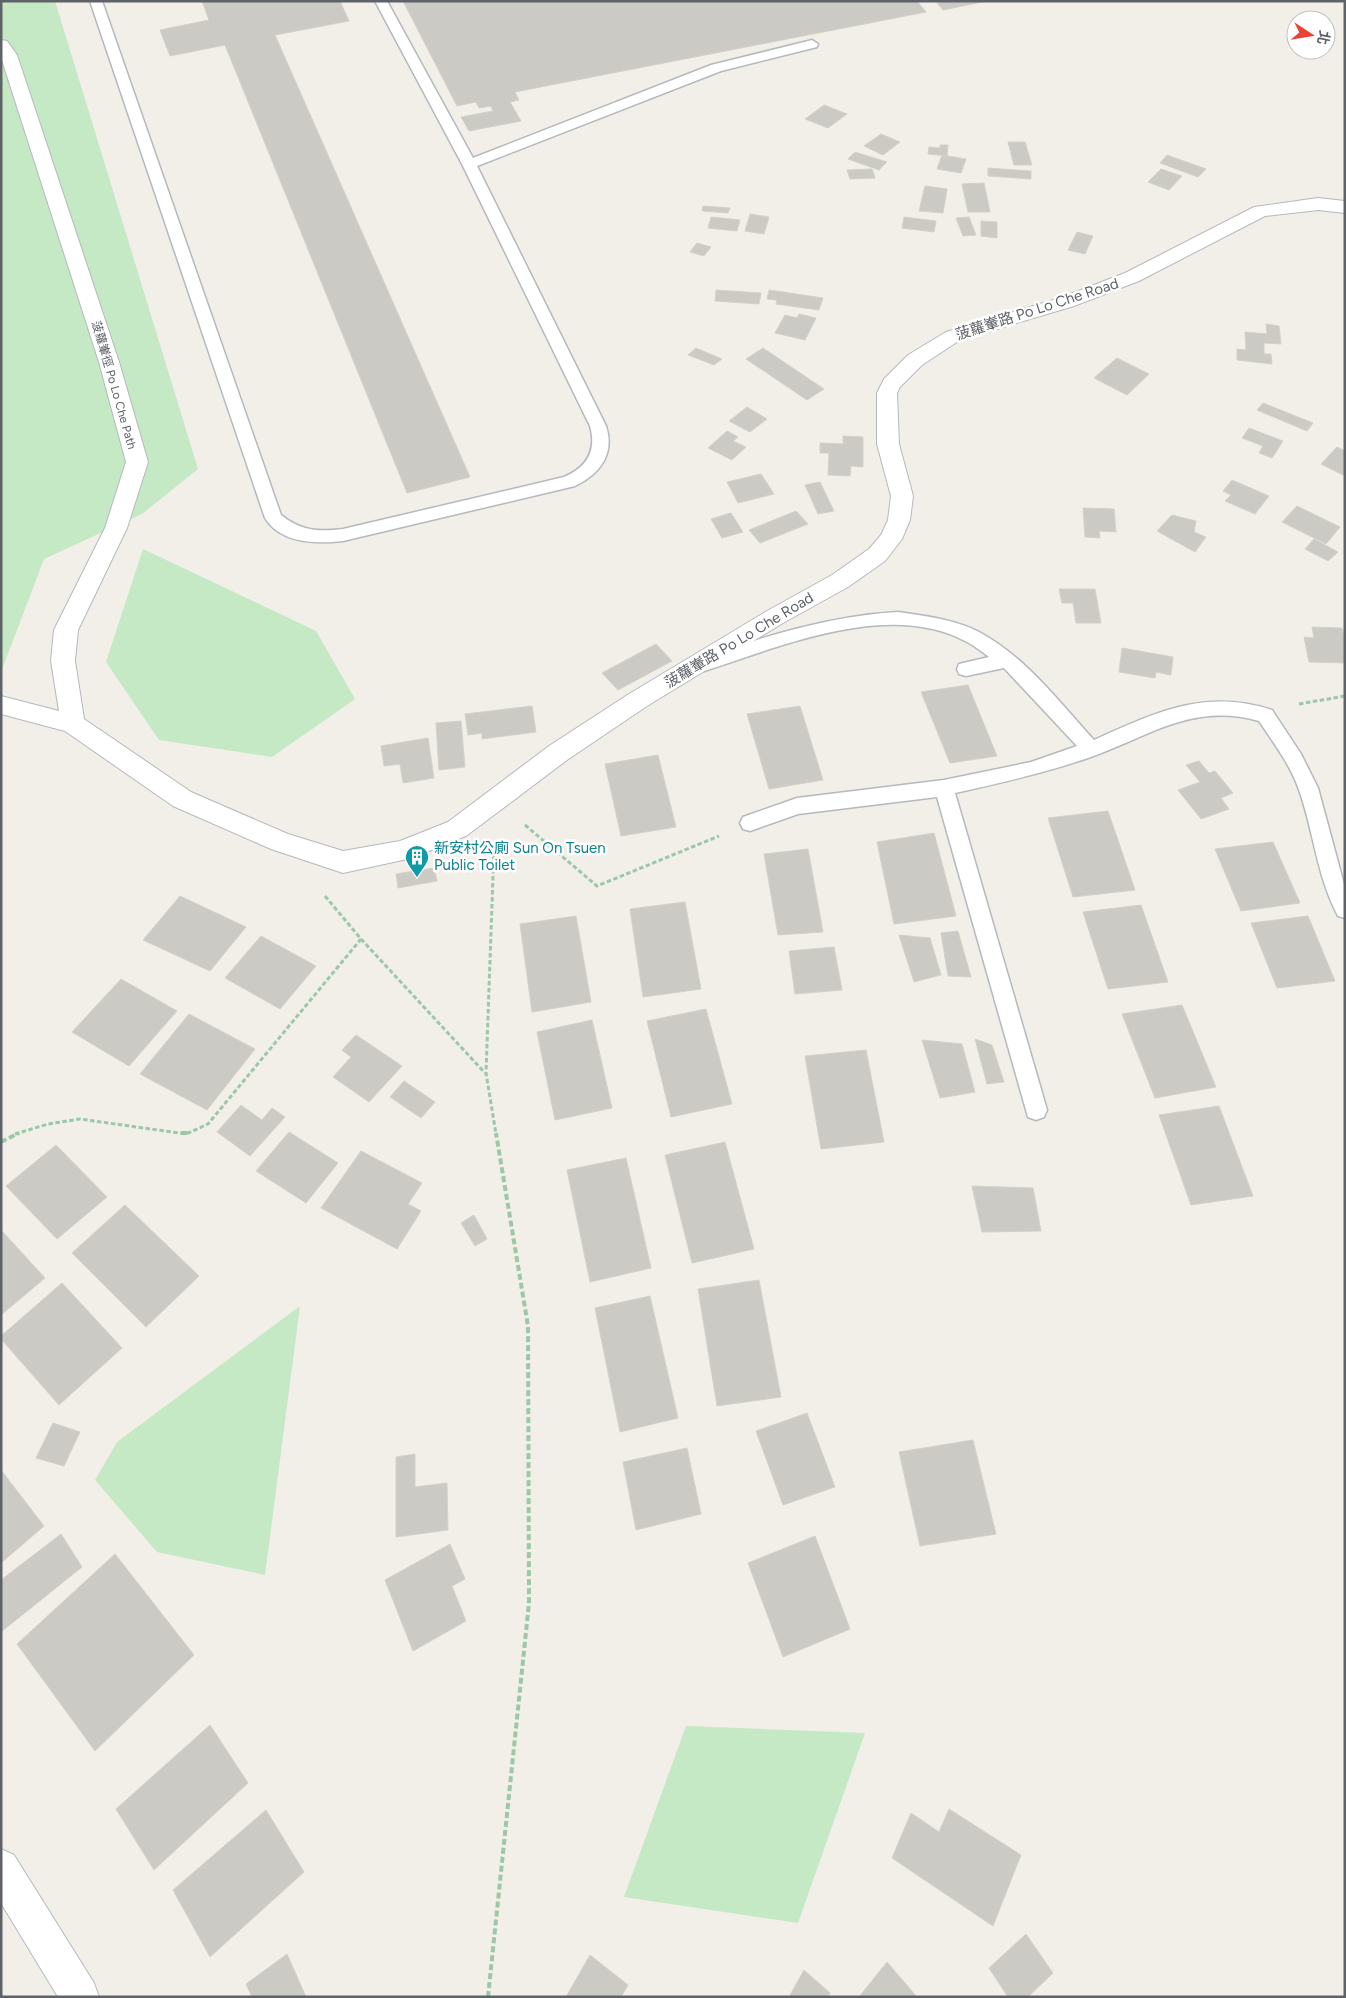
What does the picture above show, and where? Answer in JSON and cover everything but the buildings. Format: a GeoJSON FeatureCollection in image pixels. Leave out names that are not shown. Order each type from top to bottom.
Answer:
{"type":"FeatureCollection","features":[{"type":"Feature","properties":{"kind":"street","name":"菠蘿輋徑 Po Lo Che Path"},"geometry":{"type":"LineString","coordinates":[[1,45],[9,55],[106,352],[137,462],[116,528],[66,630],[64,661],[73,724]]}},
{"type":"Feature","properties":{"kind":"street","name":"菠蘿輋路 Po Lo Che Road"},"geometry":{"type":"LineString","coordinates":[[1,705],[73,724],[182,800],[280,842],[343,862],[403,851],[458,829],[558,753],[638,700],[775,617],[840,581],[877,554],[891,539],[899,520],[902,496],[888,444],[887,394],[891,384],[915,360],[953,336],[1067,302],[1132,277],[1191,244],[1261,211],[1318,204],[1345,207]]}},
{"type":"Feature","properties":{"kind":"street"},"geometry":{"type":"LineString","coordinates":[[1,1868],[80,1997]]}},
{"type":"Feature","properties":{"kind":"lane"},"geometry":{"type":"LineString","coordinates":[[96,1],[274,518],[284,527],[302,536],[323,538],[343,535],[569,482],[591,469],[599,456],[602,441],[598,426],[469,164],[382,1]]}},
{"type":"Feature","properties":{"kind":"lane"},"geometry":{"type":"LineString","coordinates":[[469,164],[716,68],[812,44]]}},
{"type":"Feature","properties":{"kind":"lane"},"geometry":{"type":"LineString","coordinates":[[694,667],[778,639],[840,623],[899,618],[937,622],[966,634],[1007,660],[1091,749]]}},
{"type":"Feature","properties":{"kind":"lane"},"geometry":{"type":"LineString","coordinates":[[966,669],[1007,660]]}},
{"type":"Feature","properties":{"kind":"lane"},"geometry":{"type":"LineString","coordinates":[[750,823],[797,806],[944,788],[1032,769],[1091,749],[1161,718],[1206,708],[1234,708],[1265,715],[1298,767],[1309,789],[1330,877],[1345,910]]}},
{"type":"Feature","properties":{"kind":"lane"},"geometry":{"type":"LineString","coordinates":[[944,788],[1036,1110]]}},
{"type":"Feature","properties":{"kind":"path"},"geometry":{"type":"LineString","coordinates":[[1265,715],[1310,700],[1345,696]]}},
{"type":"Feature","properties":{"kind":"path"},"geometry":{"type":"LineString","coordinates":[[496,800],[597,886],[750,823]]}},
{"type":"Feature","properties":{"kind":"path"},"geometry":{"type":"LineString","coordinates":[[488,1997],[529,1593],[528,1326],[486,1074],[496,800]]}},
{"type":"Feature","properties":{"kind":"path"},"geometry":{"type":"LineString","coordinates":[[323,894],[360,939],[486,1074]]}},
{"type":"Feature","properties":{"kind":"path"},"geometry":{"type":"LineString","coordinates":[[1,1142],[13,1135],[48,1124],[80,1119],[186,1134],[208,1124],[360,939]]}},
{"type":"Feature","properties":{"kind":"green space"},"geometry":{"type":"Polygon","coordinates":[[[1,1],[55,1],[198,469],[142,514],[44,559],[1,672],[1,1]]]}},
{"type":"Feature","properties":{"kind":"green space"},"geometry":{"type":"Polygon","coordinates":[[[143,549],[316,631],[355,699],[272,757],[159,740],[106,662],[143,549]]]}},
{"type":"Feature","properties":{"kind":"green space"},"geometry":{"type":"Polygon","coordinates":[[[300,1306],[265,1575],[157,1552],[95,1480],[117,1442],[300,1306]]]}},
{"type":"Feature","properties":{"kind":"green space"},"geometry":{"type":"Polygon","coordinates":[[[686,1726],[865,1733],[798,1923],[624,1897],[686,1726]]]}},
{"type":"Feature","properties":{"kind":"place","name":"新安村公廁 Sun On Tsuen Public Toilet"},"geometry":{"type":"Point","coordinates":[417,878]}}]}
